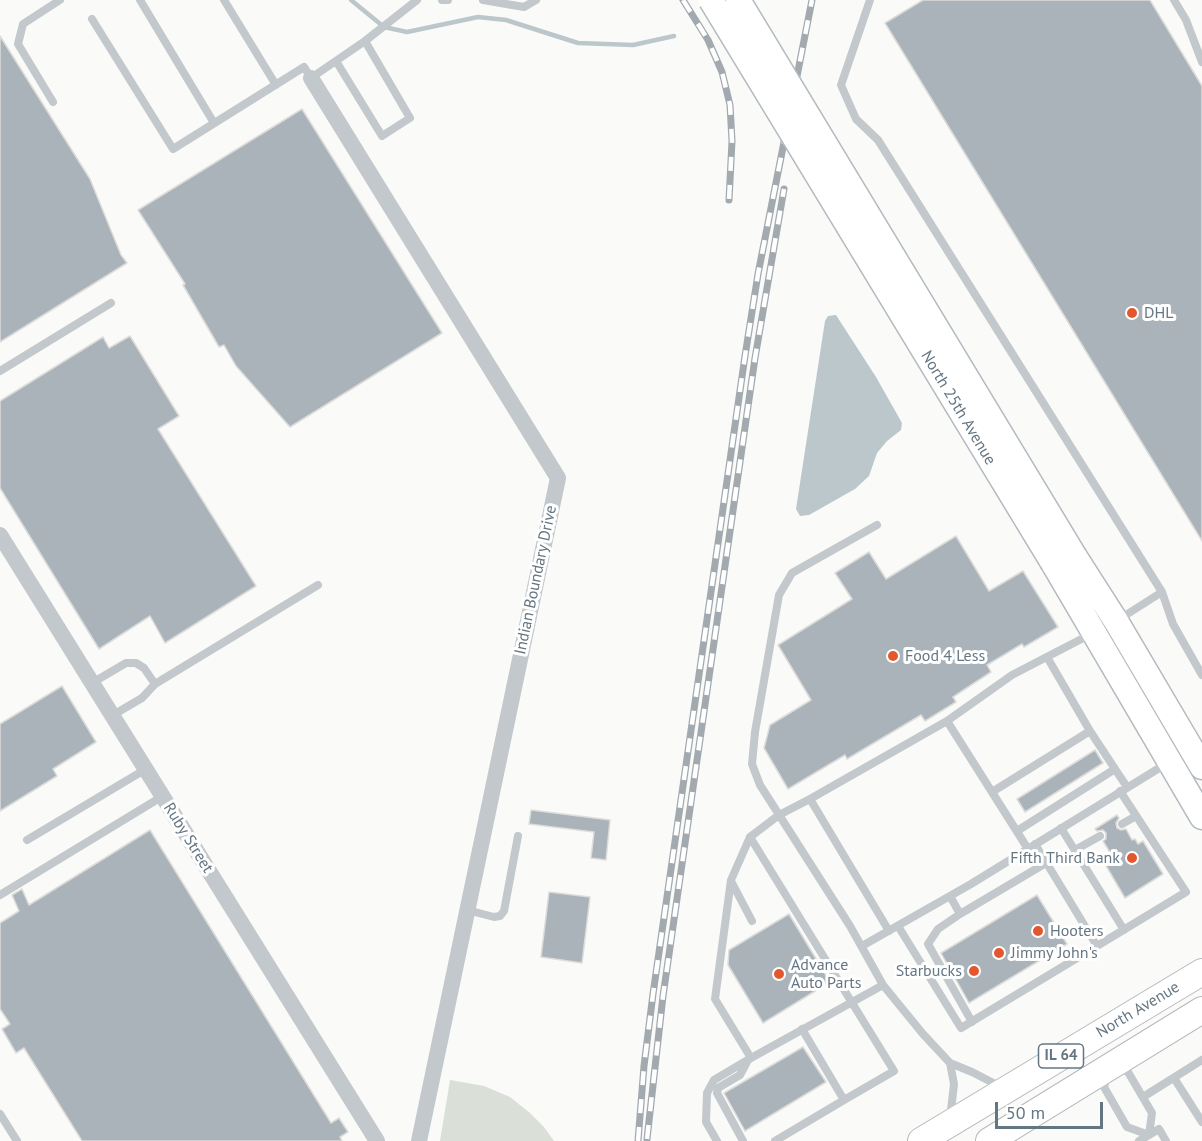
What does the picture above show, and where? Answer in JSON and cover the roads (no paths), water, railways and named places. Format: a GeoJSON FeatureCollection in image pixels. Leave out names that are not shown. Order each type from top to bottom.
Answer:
{"type":"FeatureCollection","features":[{"type":"Feature","properties":{"kind":"main road","name":"North 25th Avenue"},"geometry":{"type":"LineString","coordinates":[[711,0],[1075,602],[1105,627],[1202,767]]}},
{"type":"Feature","properties":{"kind":"main road","name":"North 25th Avenue"},"geometry":{"type":"LineString","coordinates":[[738,0],[1100,596],[1105,627],[1169,762],[1202,817]]}},
{"type":"Feature","properties":{"kind":"main road","name":"North Avenue"},"geometry":{"type":"LineString","coordinates":[[921,1141],[1202,972]]}},
{"type":"Feature","properties":{"kind":"main road","name":"North Avenue"},"geometry":{"type":"LineString","coordinates":[[999,1138],[1202,1010]]}},
{"type":"Feature","properties":{"kind":"main road"},"geometry":{"type":"LineString","coordinates":[[1092,1038],[1110,1066]]}},
{"type":"Feature","properties":{"kind":"main road"},"geometry":{"type":"LineString","coordinates":[[982,1104],[999,1138]]}},
{"type":"Feature","properties":{"kind":"street","name":"Indian Boundary Drive"},"geometry":{"type":"LineString","coordinates":[[311,78],[558,478],[419,1141]]}},
{"type":"Feature","properties":{"kind":"street","name":"Ruby Street"},"geometry":{"type":"LineString","coordinates":[[0,535],[5,554],[92,683],[377,1141]]}},
{"type":"Feature","properties":{"kind":"lane"},"geometry":{"type":"LineString","coordinates":[[53,102],[18,44],[23,24],[47,4],[60,0]]}},
{"type":"Feature","properties":{"kind":"lane"},"geometry":{"type":"LineString","coordinates":[[140,0],[214,123]]}},
{"type":"Feature","properties":{"kind":"lane"},"geometry":{"type":"LineString","coordinates":[[224,0],[276,85]]}},
{"type":"Feature","properties":{"kind":"lane"},"geometry":{"type":"LineString","coordinates":[[92,19],[173,149],[304,67],[311,78],[365,41],[417,0]]}},
{"type":"Feature","properties":{"kind":"lane"},"geometry":{"type":"LineString","coordinates":[[442,0],[448,0]]}},
{"type":"Feature","properties":{"kind":"lane"},"geometry":{"type":"LineString","coordinates":[[483,0],[524,7],[536,0]]}},
{"type":"Feature","properties":{"kind":"lane"},"geometry":{"type":"LineString","coordinates":[[870,0],[841,85],[856,119],[878,140],[1162,592],[1173,624],[1202,675]]}},
{"type":"Feature","properties":{"kind":"lane"},"geometry":{"type":"LineString","coordinates":[[1174,0],[1186,20],[1202,62]]}},
{"type":"Feature","properties":{"kind":"lane"},"geometry":{"type":"LineString","coordinates":[[336,61],[382,136],[410,118],[365,41]]}},
{"type":"Feature","properties":{"kind":"lane"},"geometry":{"type":"LineString","coordinates":[[0,371],[111,303]]}},
{"type":"Feature","properties":{"kind":"lane"},"geometry":{"type":"LineString","coordinates":[[877,525],[792,573],[779,595],[755,732],[752,764],[760,784],[778,815],[862,946],[884,985],[923,1034],[951,1063],[1005,1090]]}},
{"type":"Feature","properties":{"kind":"lane"},"geometry":{"type":"LineString","coordinates":[[112,716],[142,698],[155,684],[318,585]]}},
{"type":"Feature","properties":{"kind":"lane"},"geometry":{"type":"LineString","coordinates":[[750,1059],[715,999],[731,880],[750,837],[778,815],[947,721],[1012,675],[1105,627],[1162,592]]}},
{"type":"Feature","properties":{"kind":"lane"},"geometry":{"type":"LineString","coordinates":[[898,926],[961,1028],[1186,892],[1136,816],[1115,769],[1047,657]]}},
{"type":"Feature","properties":{"kind":"lane"},"geometry":{"type":"LineString","coordinates":[[92,683],[126,663],[136,663],[144,668],[155,684]]}},
{"type":"Feature","properties":{"kind":"lane"},"geometry":{"type":"LineString","coordinates":[[947,721],[1017,831],[1046,862],[1097,946]]}},
{"type":"Feature","properties":{"kind":"lane"},"geometry":{"type":"LineString","coordinates":[[992,792],[1090,731]]}},
{"type":"Feature","properties":{"kind":"lane"},"geometry":{"type":"LineString","coordinates":[[862,946],[950,896],[1169,762]]}},
{"type":"Feature","properties":{"kind":"lane"},"geometry":{"type":"LineString","coordinates":[[27,840],[146,769]]}},
{"type":"Feature","properties":{"kind":"lane"},"geometry":{"type":"LineString","coordinates":[[1017,831],[1115,769]]}},
{"type":"Feature","properties":{"kind":"lane"},"geometry":{"type":"LineString","coordinates":[[0,895],[163,796]]}},
{"type":"Feature","properties":{"kind":"lane"},"geometry":{"type":"LineString","coordinates":[[810,799],[889,931]]}},
{"type":"Feature","properties":{"kind":"lane"},"geometry":{"type":"LineString","coordinates":[[1122,824],[1136,816]]}},
{"type":"Feature","properties":{"kind":"lane"},"geometry":{"type":"LineString","coordinates":[[1061,828],[1124,930]]}},
{"type":"Feature","properties":{"kind":"lane"},"geometry":{"type":"LineString","coordinates":[[467,910],[494,917],[500,916],[504,911],[518,836]]}},
{"type":"Feature","properties":{"kind":"lane"},"geometry":{"type":"LineString","coordinates":[[1075,850],[1100,836]]}},
{"type":"Feature","properties":{"kind":"lane"},"geometry":{"type":"LineString","coordinates":[[750,837],[894,1071],[775,1141]]}},
{"type":"Feature","properties":{"kind":"lane"},"geometry":{"type":"LineString","coordinates":[[972,1022],[928,944],[938,929],[1046,862]]}},
{"type":"Feature","properties":{"kind":"lane"},"geometry":{"type":"LineString","coordinates":[[731,880],[752,921]]}},
{"type":"Feature","properties":{"kind":"lane"},"geometry":{"type":"LineString","coordinates":[[950,896],[960,914]]}},
{"type":"Feature","properties":{"kind":"lane"},"geometry":{"type":"LineString","coordinates":[[717,1141],[706,1122],[707,1093],[714,1080],[884,985]]}},
{"type":"Feature","properties":{"kind":"lane"},"geometry":{"type":"LineString","coordinates":[[802,1029],[844,1100]]}},
{"type":"Feature","properties":{"kind":"lane"},"geometry":{"type":"LineString","coordinates":[[743,1141],[717,1094],[718,1088],[740,1075],[750,1059]]}},
{"type":"Feature","properties":{"kind":"lane"},"geometry":{"type":"LineString","coordinates":[[1143,1097],[1202,1060]]}},
{"type":"Feature","properties":{"kind":"lane"},"geometry":{"type":"LineString","coordinates":[[950,1124],[954,1084],[951,1063]]}},
{"type":"Feature","properties":{"kind":"lane"},"geometry":{"type":"LineString","coordinates":[[1110,1066],[1128,1072],[1143,1097],[1152,1113],[1149,1135],[1127,1127],[1104,1086],[1110,1066]]}},
{"type":"Feature","properties":{"kind":"lane"},"geometry":{"type":"LineString","coordinates":[[1174,1078],[1202,1122]]}},
{"type":"Feature","properties":{"kind":"lane"},"geometry":{"type":"LineString","coordinates":[[0,1114],[17,1141]]}},
{"type":"Feature","properties":{"kind":"lane"},"geometry":{"type":"LineString","coordinates":[[1139,1141],[1159,1129],[1166,1141]]}},
{"type":"Feature","properties":{"kind":"waterway"},"geometry":{"type":"LineString","coordinates":[[351,0],[384,27],[407,32],[478,17],[506,20],[578,43],[633,45],[674,36]]}},
{"type":"Feature","properties":{"kind":"railway"},"geometry":{"type":"LineString","coordinates":[[683,0],[708,40],[722,72],[730,105],[732,141],[729,200]]}},
{"type":"Feature","properties":{"kind":"railway"},"geometry":{"type":"LineString","coordinates":[[638,1141],[653,994],[745,356],[758,274],[812,0]]}},
{"type":"Feature","properties":{"kind":"railway"},"geometry":{"type":"LineString","coordinates":[[647,1139],[663,996],[755,358],[784,189]]}},
{"type":"Feature","properties":{"kind":"place","name":"DHL"},"geometry":{"type":"Point","coordinates":[1132,313]}},
{"type":"Feature","properties":{"kind":"place","name":"Food 4 Less"},"geometry":{"type":"Point","coordinates":[893,656]}},
{"type":"Feature","properties":{"kind":"place","name":"Fifth Third Bank"},"geometry":{"type":"Point","coordinates":[1132,858]}},
{"type":"Feature","properties":{"kind":"place","name":"Hooters"},"geometry":{"type":"Point","coordinates":[1038,931]}},
{"type":"Feature","properties":{"kind":"place","name":"Jimmy John's"},"geometry":{"type":"Point","coordinates":[999,953]}},
{"type":"Feature","properties":{"kind":"place","name":"Starbucks"},"geometry":{"type":"Point","coordinates":[974,971]}},
{"type":"Feature","properties":{"kind":"place","name":"Advance Auto Parts"},"geometry":{"type":"Point","coordinates":[779,974]}}]}
